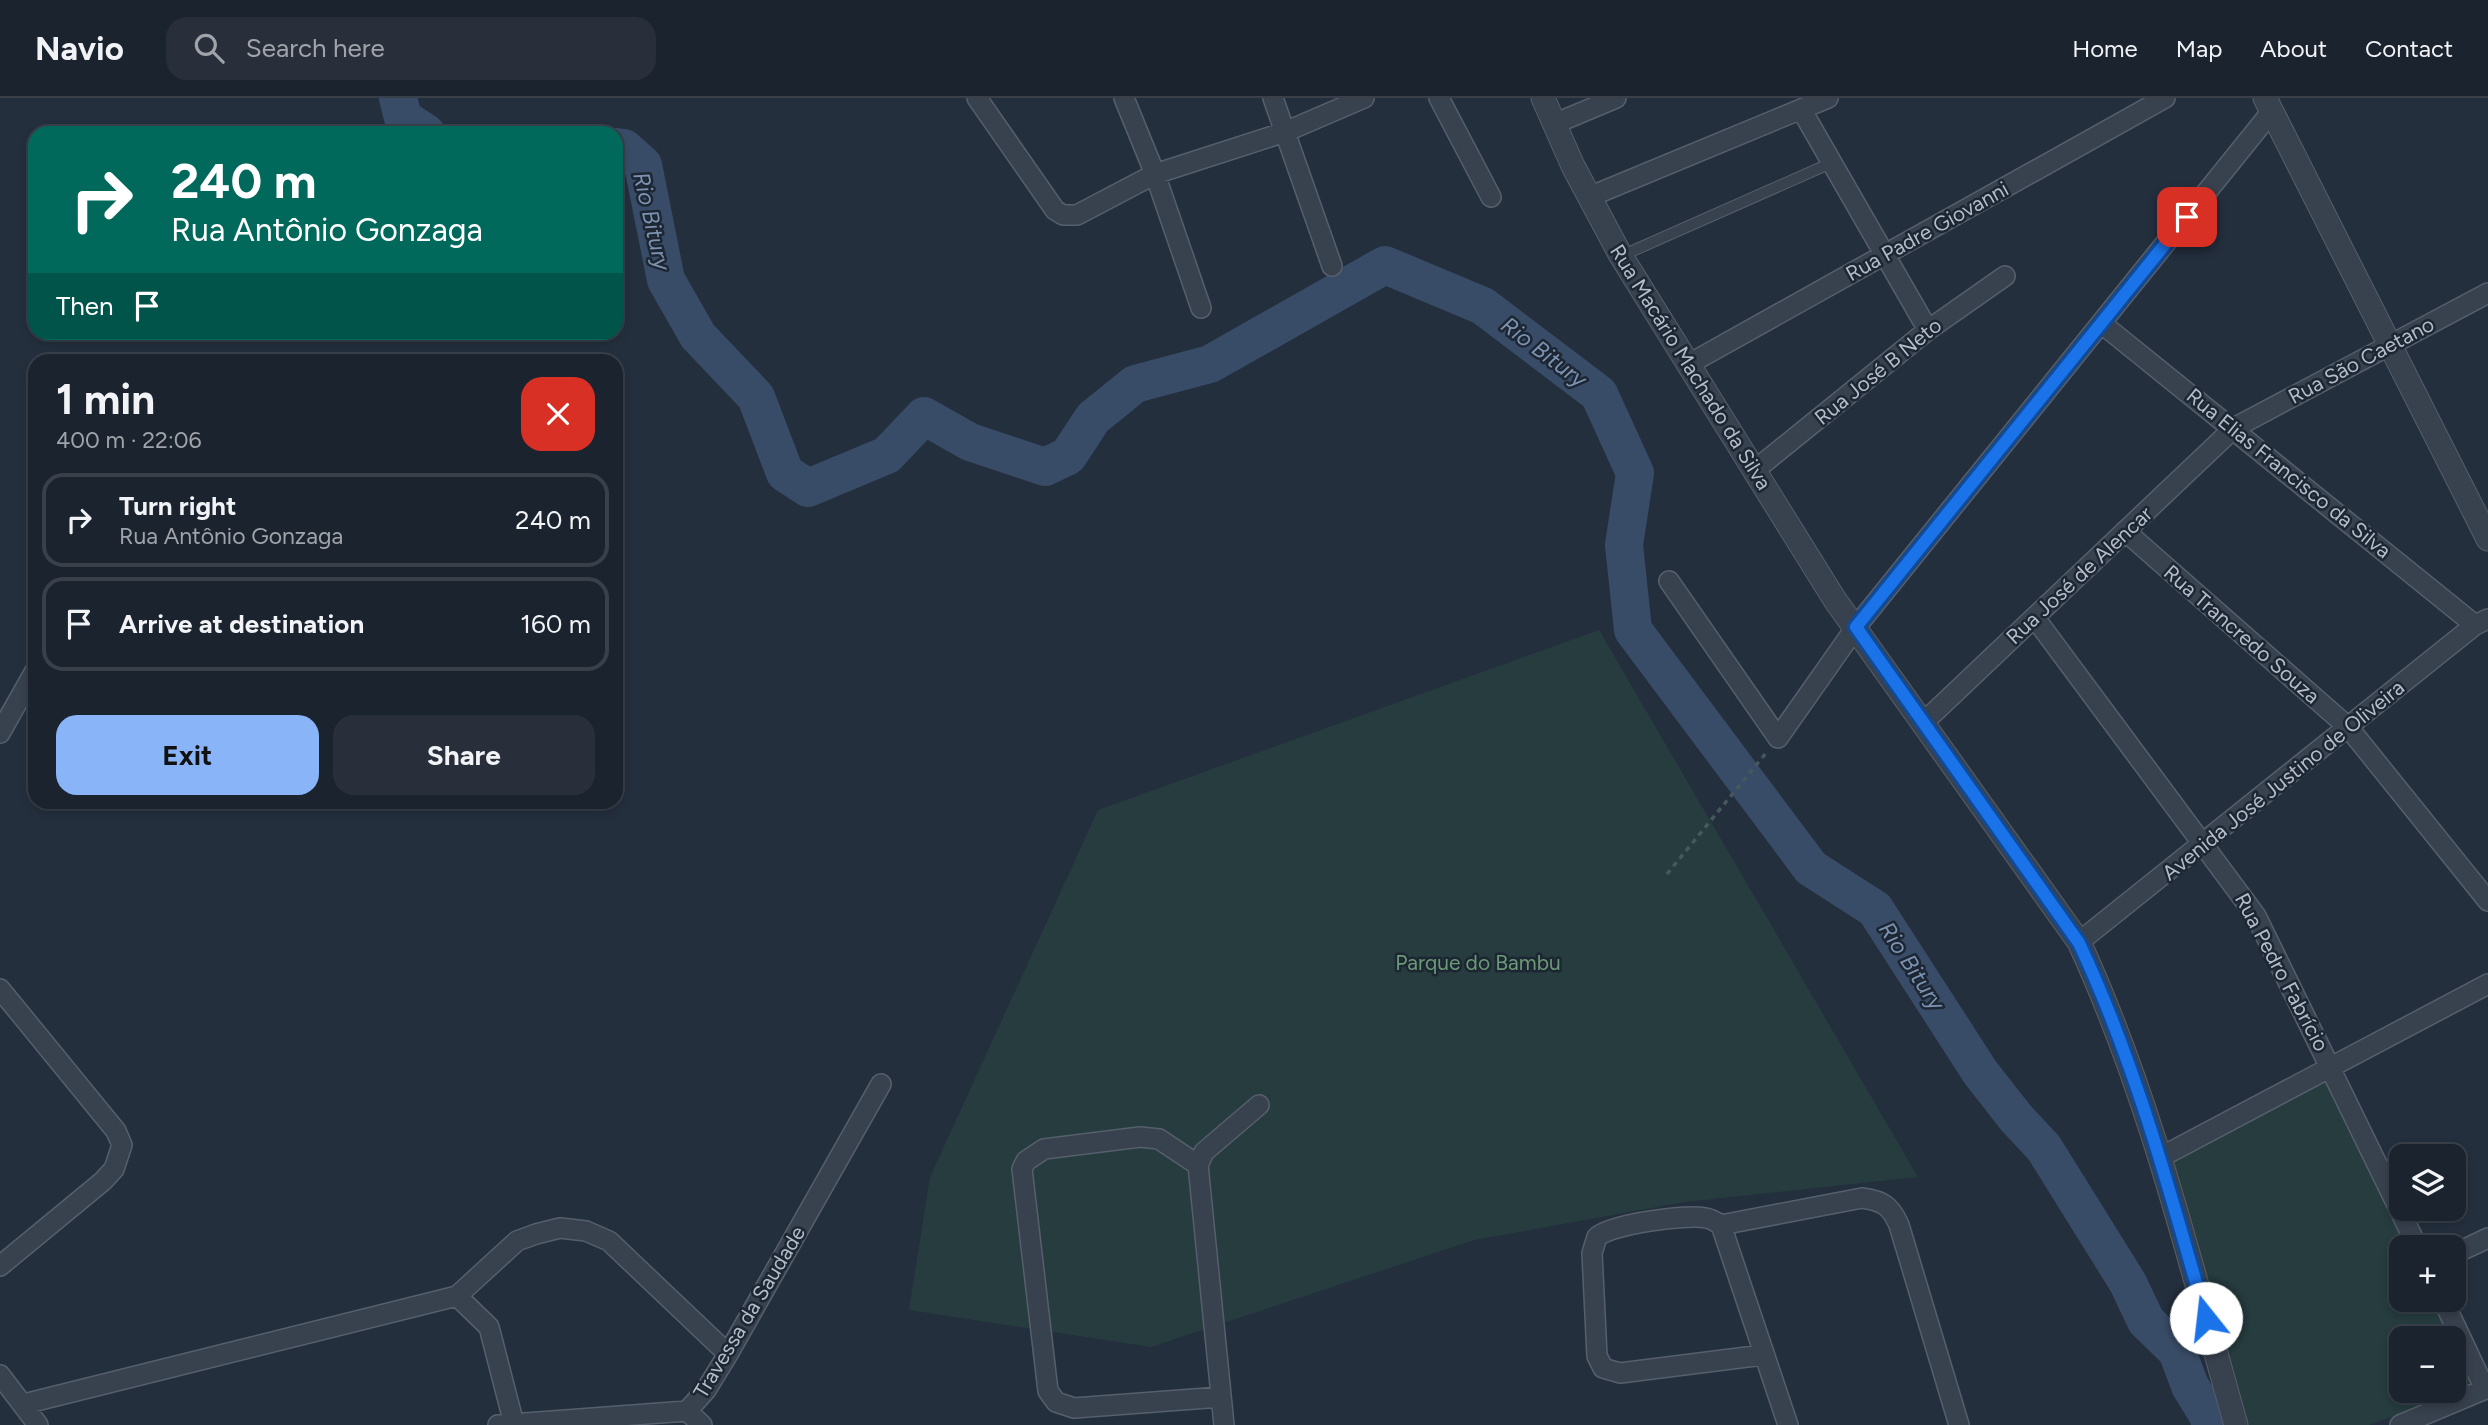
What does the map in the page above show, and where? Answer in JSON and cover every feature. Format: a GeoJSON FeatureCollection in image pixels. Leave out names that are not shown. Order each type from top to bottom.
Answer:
{"type":"FeatureCollection","features":[{"type":"Feature","properties":{"kind":"street"},"geometry":{"type":"LineString","coordinates":[[977,98],[1055,210],[1069,216],[1155,174],[1285,132],[1364,98]]}},
{"type":"Feature","properties":{"kind":"street"},"geometry":{"type":"LineString","coordinates":[[1124,98],[1155,174],[1201,308]]}},
{"type":"Feature","properties":{"kind":"street"},"geometry":{"type":"LineString","coordinates":[[1273,98],[1332,266]]}},
{"type":"Feature","properties":{"kind":"street"},"geometry":{"type":"LineString","coordinates":[[1439,98],[1491,197]]}},
{"type":"Feature","properties":{"kind":"street","name":"Rua Macário Machado da Silva"},"geometry":{"type":"LineString","coordinates":[[1543,98],[1589,197],[1621,256],[1755,470],[1856,627],[2079,943],[2099,985],[2161,1157],[2236,1425]]}},
{"type":"Feature","properties":{"kind":"street"},"geometry":{"type":"LineString","coordinates":[[1554,124],[1616,98]]}},
{"type":"Feature","properties":{"kind":"street"},"geometry":{"type":"LineString","coordinates":[[1589,197],[1828,98]]}},
{"type":"Feature","properties":{"kind":"street","name":"Rua Padre Giovanni"},"geometry":{"type":"LineString","coordinates":[[1689,364],[2165,98]]}},
{"type":"Feature","properties":{"kind":"street"},"geometry":{"type":"LineString","coordinates":[[1669,581],[1773,744],[1856,627],[2101,323],[2269,105],[2488,539]]}},
{"type":"Feature","properties":{"kind":"street"},"geometry":{"type":"LineString","coordinates":[[1801,109],[1928,330]]}},
{"type":"Feature","properties":{"kind":"street","name":"Rua José B Neto"},"geometry":{"type":"LineString","coordinates":[[1755,470],[1928,330],[2005,276]]}},
{"type":"Feature","properties":{"kind":"street","name":"Rua São Caetano"},"geometry":{"type":"LineString","coordinates":[[2234,428],[2488,293]]}},
{"type":"Feature","properties":{"kind":"street","name":"Rua Elias Francisco da Silva"},"geometry":{"type":"LineString","coordinates":[[2101,323],[2482,622]]}},
{"type":"Feature","properties":{"kind":"street","name":"Rua José de Alencar"},"geometry":{"type":"LineString","coordinates":[[1924,723],[2234,428]]}},
{"type":"Feature","properties":{"kind":"street","name":"Rua Trancredo Souza"},"geometry":{"type":"LineString","coordinates":[[2126,531],[2348,727],[2488,901]]}},
{"type":"Feature","properties":{"kind":"street","name":"Rua Pedro Fabrício"},"geometry":{"type":"LineString","coordinates":[[2035,618],[2204,842],[2256,916],[2333,1067],[2412,1235]]}},
{"type":"Feature","properties":{"kind":"street","name":"Avenida José Justino de Oliveira"},"geometry":{"type":"LineString","coordinates":[[2079,943],[2482,622]]}},
{"type":"Feature","properties":{"kind":"street"},"geometry":{"type":"LineString","coordinates":[[0,733],[28,683]]}},
{"type":"Feature","properties":{"kind":"street"},"geometry":{"type":"LineString","coordinates":[[2161,1157],[2488,984]]}},
{"type":"Feature","properties":{"kind":"street"},"geometry":{"type":"LineString","coordinates":[[0,989],[116,1131],[122,1145],[114,1169],[103,1181],[0,1266]]}},
{"type":"Feature","properties":{"kind":"street","name":"Travessa da Saudade"},"geometry":{"type":"LineString","coordinates":[[498,1425],[687,1411],[706,1390],[728,1354],[881,1084]]}},
{"type":"Feature","properties":{"kind":"street"},"geometry":{"type":"LineString","coordinates":[[1224,1425],[1198,1165],[1204,1152],[1259,1105]]}},
{"type":"Feature","properties":{"kind":"street"},"geometry":{"type":"LineString","coordinates":[[1198,1165],[1158,1139],[1140,1137],[1044,1149],[1026,1161],[1022,1169],[1048,1391],[1056,1402],[1074,1408],[1221,1397]]}},
{"type":"Feature","properties":{"kind":"street"},"geometry":{"type":"LineString","coordinates":[[1721,1225],[1862,1198],[1881,1201],[1888,1206],[1899,1225],[1959,1425]]}},
{"type":"Feature","properties":{"kind":"street"},"geometry":{"type":"LineString","coordinates":[[1763,1355],[1620,1373],[1604,1368],[1597,1356],[1592,1253],[1597,1237],[1618,1228],[1693,1216],[1712,1219],[1721,1225],[1788,1425]]}},
{"type":"Feature","properties":{"kind":"street"},"geometry":{"type":"LineString","coordinates":[[24,1405],[457,1296],[517,1241],[560,1228],[586,1231],[609,1241],[728,1354]]}},
{"type":"Feature","properties":{"kind":"street"},"geometry":{"type":"LineString","coordinates":[[2466,1248],[2488,1238]]}},
{"type":"Feature","properties":{"kind":"street"},"geometry":{"type":"LineString","coordinates":[[457,1296],[489,1327],[514,1424]]}},
{"type":"Feature","properties":{"kind":"street"},"geometry":{"type":"LineString","coordinates":[[2400,1425],[2487,1389],[2449,1312]]}},
{"type":"Feature","properties":{"kind":"street"},"geometry":{"type":"LineString","coordinates":[[0,1375],[38,1425]]}},
{"type":"Feature","properties":{"kind":"street"},"geometry":{"type":"LineString","coordinates":[[687,1411],[702,1425]]}},
{"type":"Feature","properties":{"kind":"lane"},"geometry":{"type":"LineString","coordinates":[[1621,256],[1831,163]]}},
{"type":"Feature","properties":{"kind":"path"},"geometry":{"type":"LineString","coordinates":[[1667,874],[1773,744]]}},
{"type":"Feature","properties":{"kind":"green space","name":"Parque do Bambu"},"geometry":{"type":"Polygon","coordinates":[[[1599,630],[1918,1177],[1685,1202],[1474,1240],[1151,1347],[909,1310],[930,1177],[1098,810],[1599,630]]]}},
{"type":"Feature","properties":{"kind":"green space"},"geometry":{"type":"Polygon","coordinates":[[[2330,1076],[2389,1201],[2389,1221],[2398,1221],[2405,1235],[2389,1235],[2389,1312],[2441,1312],[2447,1326],[2389,1326],[2389,1403],[2429,1403],[2369,1425],[2236,1425],[2167,1160],[2330,1076]]]}},
{"type":"Feature","properties":{"kind":"green space"},"geometry":{"type":"Polygon","coordinates":[[[2466,1366],[2475,1386],[2466,1389],[2466,1366]]]}},
{"type":"Feature","properties":{"kind":"waterway","name":"Rio Bitury"},"geometry":{"type":"LineString","coordinates":[[398,98],[403,118],[415,126]]}},
{"type":"Feature","properties":{"kind":"waterway","name":"Rio Bitury"},"geometry":{"type":"LineString","coordinates":[[623,148],[643,165],[666,280],[698,336],[756,397],[785,473],[808,488],[887,455],[924,416],[970,442],[1045,467],[1068,456],[1093,418],[1135,384],[1210,364],[1385,265],[1483,306],[1599,394],[1635,473],[1624,545],[1633,630],[1811,868],[1875,909],[1980,1072],[2044,1148],[2128,1283],[2146,1321],[2177,1351],[2190,1386],[2209,1417],[2210,1425]]}},
{"type":"Feature","properties":{"kind":"route"},"geometry":{"type":"LineString","coordinates":[[2187,217],[1856,627],[2079,943],[2099,985],[2161,1157],[2206,1318]]}}]}
